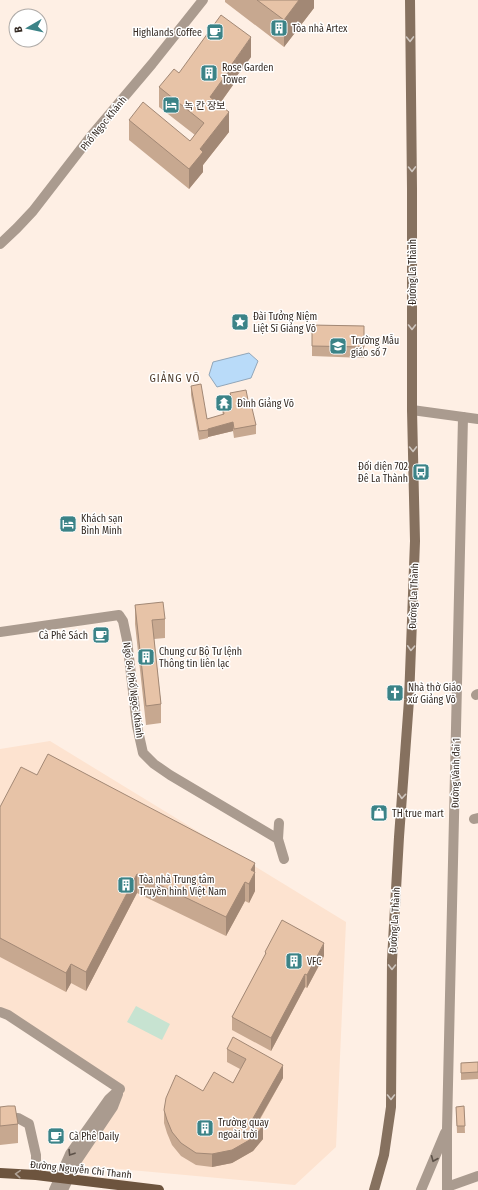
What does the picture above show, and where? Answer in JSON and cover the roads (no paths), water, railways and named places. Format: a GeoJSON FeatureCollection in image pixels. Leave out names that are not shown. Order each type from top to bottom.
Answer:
{"type":"FeatureCollection","features":[{"type":"Feature","properties":{"kind":"main road","name":"Đường La Thành"},"geometry":{"type":"LineString","coordinates":[[374,1190],[384,1155],[391,1107],[392,960],[409,698],[415,548],[412,410],[410,0]]}},
{"type":"Feature","properties":{"kind":"main road","name":"Đường Nguyễn Chí Thanh"},"geometry":{"type":"LineString","coordinates":[[0,1173],[36,1175],[159,1190]]}},
{"type":"Feature","properties":{"kind":"street","name":"Phố Ngọc Khánh"},"geometry":{"type":"LineString","coordinates":[[0,244],[18,228],[33,211],[91,136],[152,64],[203,0]]}},
{"type":"Feature","properties":{"kind":"street"},"geometry":{"type":"LineString","coordinates":[[412,410],[478,419]]}},
{"type":"Feature","properties":{"kind":"street","name":"Đường Vành đai 1"},"geometry":{"type":"LineString","coordinates":[[447,1188],[447,1129],[463,417]]}},
{"type":"Feature","properties":{"kind":"street","name":"Ngõ 84 Phố Ngọc Khánh"},"geometry":{"type":"LineString","coordinates":[[0,632],[119,615],[123,621],[127,640],[137,726],[143,753],[154,764],[170,775],[278,839]]}},
{"type":"Feature","properties":{"kind":"street"},"geometry":{"type":"LineString","coordinates":[[279,823],[278,839],[284,859]]}},
{"type":"Feature","properties":{"kind":"street"},"geometry":{"type":"LineString","coordinates":[[0,1012],[8,1015],[120,1089],[113,1107],[64,1179],[54,1190]]}},
{"type":"Feature","properties":{"kind":"street"},"geometry":{"type":"LineString","coordinates":[[0,1118],[18,1118],[29,1124],[36,1155],[36,1175]]}},
{"type":"Feature","properties":{"kind":"street"},"geometry":{"type":"LineString","coordinates":[[421,1190],[447,1129]]}},
{"type":"Feature","properties":{"kind":"street"},"geometry":{"type":"LineString","coordinates":[[447,1188],[478,1176]]}},
{"type":"Feature","properties":{"kind":"street"},"geometry":{"type":"LineString","coordinates":[[63,1190],[64,1179]]}},
{"type":"Feature","properties":{"kind":"water"},"geometry":{"type":"Polygon","coordinates":[[[249,353],[258,361],[251,378],[217,387],[209,375],[213,362],[249,353]]]}},
{"type":"Feature","properties":{"kind":"place","name":"Tòa nhà Artex"},"geometry":{"type":"Point","coordinates":[279,28]}},
{"type":"Feature","properties":{"kind":"place","name":"Highlands Coffee"},"geometry":{"type":"Point","coordinates":[215,32]}},
{"type":"Feature","properties":{"kind":"place","name":"Rose Garden Tower"},"geometry":{"type":"Point","coordinates":[209,73]}},
{"type":"Feature","properties":{"kind":"place","name":"녹 칸 장보"},"geometry":{"type":"Point","coordinates":[171,105]}},
{"type":"Feature","properties":{"kind":"place","name":"Đài Tưởng Niệm Liệt Sĩ Giảng Võ"},"geometry":{"type":"Point","coordinates":[240,322]}},
{"type":"Feature","properties":{"kind":"place","name":"Trường Mẫu giáo số 7"},"geometry":{"type":"Point","coordinates":[338,346]}},
{"type":"Feature","properties":{"kind":"place","name":"Đình Giảng Võ"},"geometry":{"type":"Point","coordinates":[224,403]}},
{"type":"Feature","properties":{"kind":"place","name":"Đối diện 702 Đê La Thành"},"geometry":{"type":"Point","coordinates":[421,472]}},
{"type":"Feature","properties":{"kind":"place","name":"Khách sạn Bình Minh"},"geometry":{"type":"Point","coordinates":[68,524]}},
{"type":"Feature","properties":{"kind":"place","name":"Cà Phê Sách"},"geometry":{"type":"Point","coordinates":[101,635]}},
{"type":"Feature","properties":{"kind":"place","name":"Chung cư Bộ Tư lệnh Thông tin liên lạc"},"geometry":{"type":"Point","coordinates":[146,657]}},
{"type":"Feature","properties":{"kind":"place","name":"Nhà thờ Giáo xứ Giảng Võ"},"geometry":{"type":"Point","coordinates":[395,693]}},
{"type":"Feature","properties":{"kind":"place","name":"TH true mart"},"geometry":{"type":"Point","coordinates":[379,813]}},
{"type":"Feature","properties":{"kind":"place","name":"Tòa nhà Trung tâm Truyền hình Việt Nam"},"geometry":{"type":"Point","coordinates":[126,885]}},
{"type":"Feature","properties":{"kind":"place","name":"VFC"},"geometry":{"type":"Point","coordinates":[294,961]}},
{"type":"Feature","properties":{"kind":"place","name":"Trường quay ngoài trời"},"geometry":{"type":"Point","coordinates":[205,1128]}},
{"type":"Feature","properties":{"kind":"place","name":"Cà Phê Daily"},"geometry":{"type":"Point","coordinates":[56,1136]}},
{"type":"Feature","properties":{"kind":"district","name":"GIẢNG VÕ"},"geometry":{"type":"Point","coordinates":[175,378]}}]}
